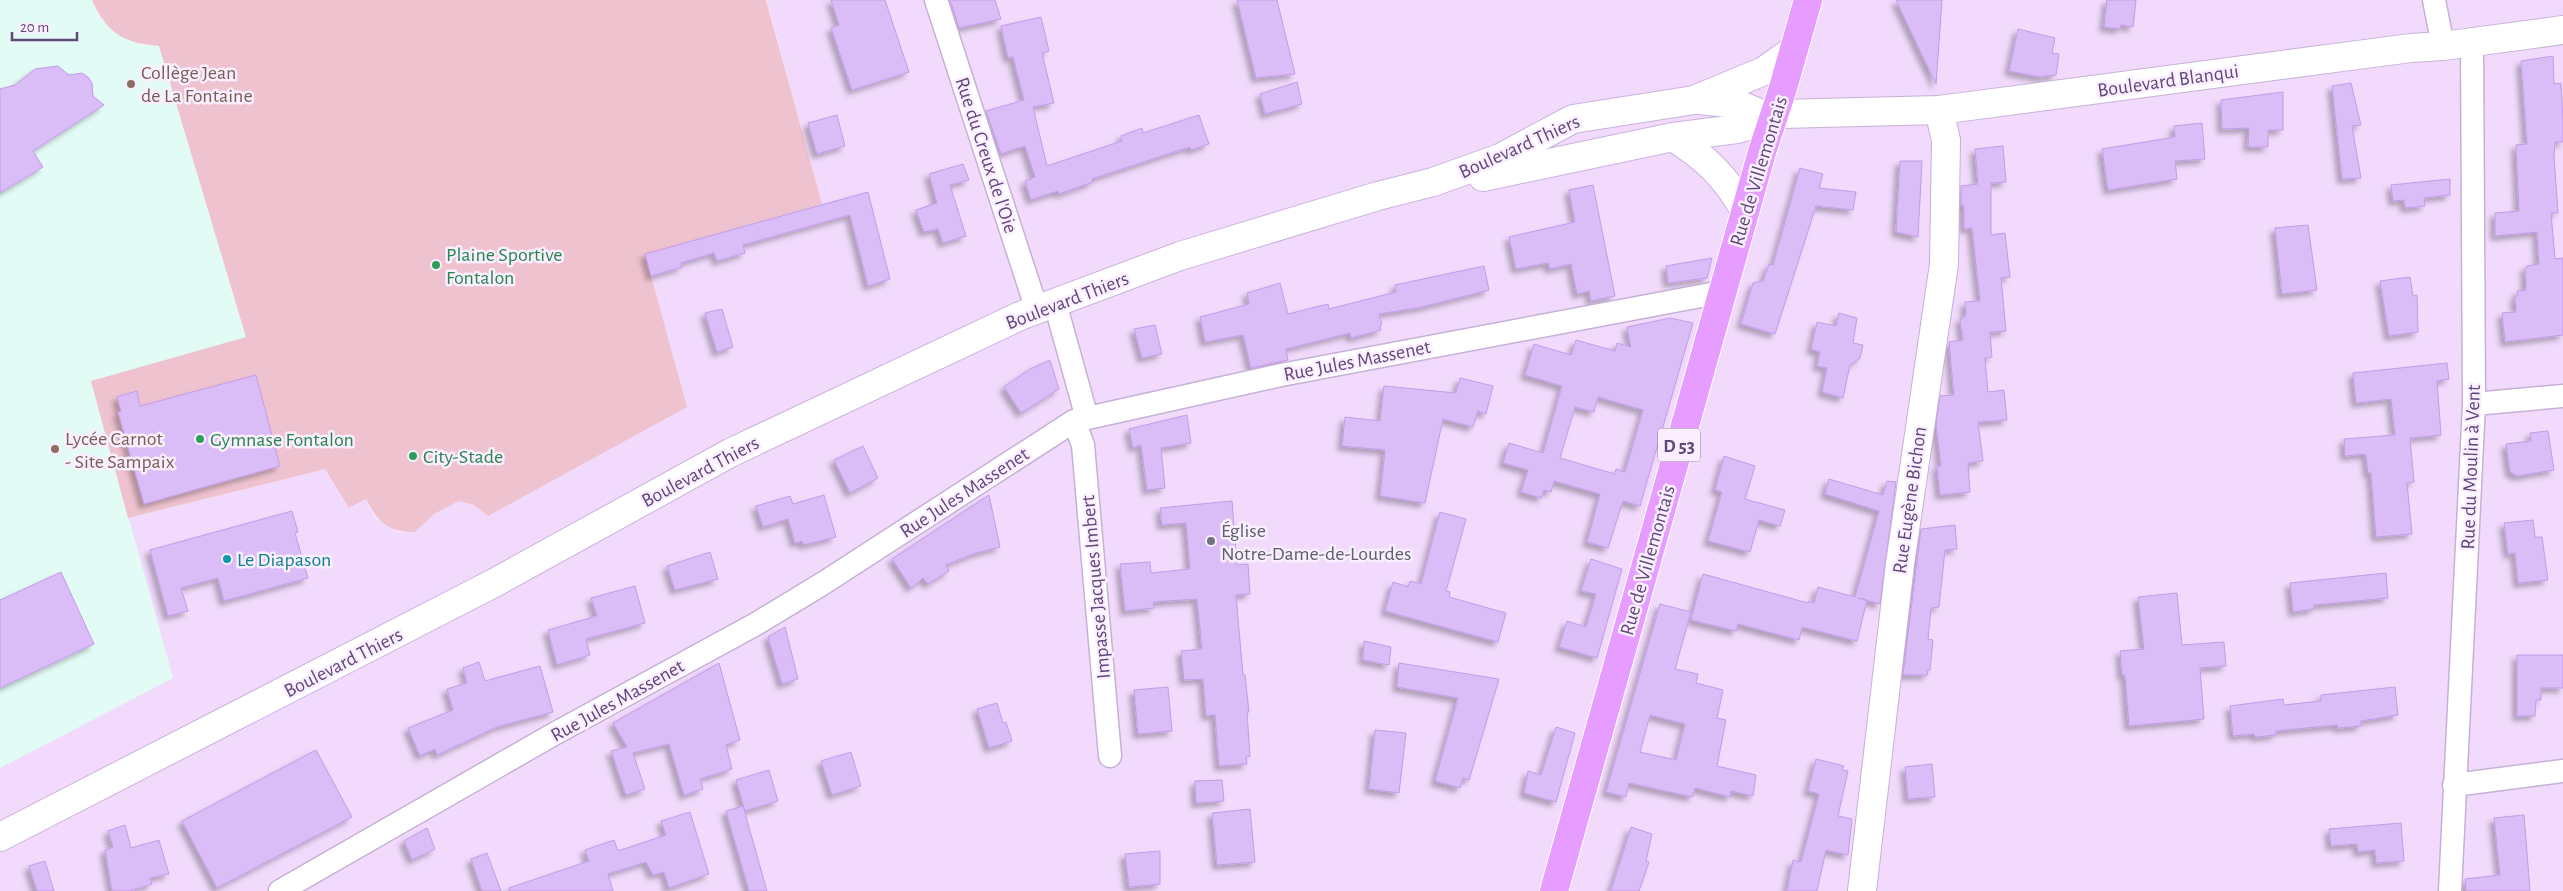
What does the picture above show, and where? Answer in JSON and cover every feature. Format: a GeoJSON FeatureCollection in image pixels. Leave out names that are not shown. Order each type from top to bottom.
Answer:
{"type":"FeatureCollection","features":[{"type":"Feature","properties":{"kind":"main road","name":"Rue de Villemontais"},"geometry":{"type":"LineString","coordinates":[[1554,891],[1745,210],[1808,0]]}},
{"type":"Feature","properties":{"kind":"main road","name":"Boulevard Blanqui"},"geometry":{"type":"LineString","coordinates":[[1773,119],[1782,114],[1939,110],[2563,30]]}},
{"type":"Feature","properties":{"kind":"main road","name":"Boulevard Thiers"},"geometry":{"type":"LineString","coordinates":[[1694,100],[1764,70],[1793,50]]}},
{"type":"Feature","properties":{"kind":"main road","name":"Boulevard Thiers"},"geometry":{"type":"LineString","coordinates":[[0,837],[503,578],[730,453],[1046,307],[1180,256],[1378,196],[1433,182],[1500,158],[1573,119],[1694,100],[1738,104],[1773,119]]}},
{"type":"Feature","properties":{"kind":"main road","name":"Rue Eugène Bichon"},"geometry":{"type":"LineString","coordinates":[[1862,891],[1900,564],[1944,264],[1946,140],[1939,110]]}},
{"type":"Feature","properties":{"kind":"main road","name":"Boulevard Thiers"},"geometry":{"type":"LineString","coordinates":[[1433,182],[1486,176],[1673,137],[1737,129],[1773,119]]}},
{"type":"Feature","properties":{"kind":"main road"},"geometry":{"type":"LineString","coordinates":[[1673,137],[1713,166],[1729,184],[1745,210]]}},
{"type":"Feature","properties":{"kind":"street","name":"Rue du Creux de l'Oie"},"geometry":{"type":"LineString","coordinates":[[936,0],[1046,307],[1080,419]]}},
{"type":"Feature","properties":{"kind":"street"},"geometry":{"type":"LineString","coordinates":[[2434,0],[2443,46]]}},
{"type":"Feature","properties":{"kind":"street","name":"Rue du Moulin à Vent"},"geometry":{"type":"LineString","coordinates":[[2450,891],[2474,404],[2472,42]]}},
{"type":"Feature","properties":{"kind":"street","name":"Rue Jules Massenet"},"geometry":{"type":"LineString","coordinates":[[280,891],[554,734],[765,619],[1080,419],[1281,374],[1722,292]]}},
{"type":"Feature","properties":{"kind":"street"},"geometry":{"type":"LineString","coordinates":[[2474,404],[2563,396]]}},
{"type":"Feature","properties":{"kind":"street","name":"Impasse Jacques Imbert"},"geometry":{"type":"LineString","coordinates":[[1080,419],[1110,756]]}},
{"type":"Feature","properties":{"kind":"street"},"geometry":{"type":"LineString","coordinates":[[2454,785],[2563,771]]}},
{"type":"Feature","properties":{"kind":"shaded area","name":"Lycée Carnot - Site Sampaix"},"geometry":{"type":"Polygon","coordinates":[[[0,0],[92,0],[100,18],[137,44],[159,46],[246,338],[91,381],[173,678],[0,768],[0,193],[42,167],[33,151],[104,105],[91,95],[93,88],[88,77],[82,73],[70,76],[58,66],[35,69],[15,85],[0,89],[0,0]]]}},
{"type":"Feature","properties":{"kind":"shaded area","name":"Plaine Sportive Fontalon"},"geometry":{"type":"Polygon","coordinates":[[[92,0],[766,0],[822,204],[645,254],[687,407],[488,516],[474,505],[459,501],[434,514],[415,532],[405,532],[390,528],[379,520],[366,499],[349,508],[325,469],[128,518],[91,381],[246,337],[159,46],[135,42],[118,34],[104,21],[92,0]]]}},
{"type":"Feature","properties":{"kind":"shaded area"},"geometry":{"type":"Polygon","coordinates":[[[767,0],[2563,0],[2563,891],[0,891],[0,768],[173,678],[128,518],[325,469],[349,508],[366,499],[375,518],[397,532],[415,532],[434,514],[459,501],[474,505],[651,276],[645,254],[822,204],[767,0]]]}},
{"type":"Feature","properties":{"kind":"building"},"geometry":{"type":"Polygon","coordinates":[[[831,0],[885,0],[909,72],[852,90],[831,28],[839,25],[831,0]]]}},
{"type":"Feature","properties":{"kind":"building"},"geometry":{"type":"Polygon","coordinates":[[[950,0],[995,0],[1001,19],[959,28],[950,0]]]}},
{"type":"Feature","properties":{"kind":"building"},"geometry":{"type":"Polygon","coordinates":[[[1237,0],[1277,0],[1295,74],[1256,78],[1237,0]]]}},
{"type":"Feature","properties":{"kind":"building"},"geometry":{"type":"Polygon","coordinates":[[[1896,0],[1942,0],[1936,84],[1921,53],[1896,0]]]}},
{"type":"Feature","properties":{"kind":"building"},"geometry":{"type":"Polygon","coordinates":[[[2107,0],[2136,0],[2133,27],[2121,25],[2120,29],[2104,27],[2107,0]]]}},
{"type":"Feature","properties":{"kind":"building"},"geometry":{"type":"Polygon","coordinates":[[[1041,17],[1049,51],[1042,53],[1054,103],[1033,107],[1047,166],[1122,141],[1121,136],[1142,128],[1143,133],[1199,115],[1209,144],[1191,150],[1190,147],[1174,152],[1092,179],[1093,182],[1059,194],[1058,191],[1031,200],[1025,181],[1035,177],[1025,146],[1001,154],[986,111],[1024,100],[1013,57],[1008,58],[1001,26],[1041,17]]]}},
{"type":"Feature","properties":{"kind":"building"},"geometry":{"type":"Polygon","coordinates":[[[2018,29],[2055,38],[2052,53],[2059,54],[2056,75],[2040,77],[2009,71],[2018,29]]]}},
{"type":"Feature","properties":{"kind":"building"},"geometry":{"type":"Polygon","coordinates":[[[2553,56],[2554,84],[2561,83],[2563,120],[2563,142],[2555,142],[2554,155],[2558,213],[2551,213],[2555,259],[2563,258],[2563,335],[2505,342],[2502,313],[2516,312],[2515,296],[2518,296],[2517,291],[2526,290],[2525,269],[2527,266],[2539,264],[2537,232],[2495,236],[2495,213],[2519,211],[2516,145],[2527,144],[2521,61],[2553,56]]]}},
{"type":"Feature","properties":{"kind":"building"},"geometry":{"type":"Polygon","coordinates":[[[58,66],[69,75],[82,73],[88,77],[92,83],[93,96],[104,105],[33,151],[43,167],[0,193],[0,89],[15,85],[35,69],[58,66]]]}},
{"type":"Feature","properties":{"kind":"building"},"geometry":{"type":"Polygon","coordinates":[[[1297,82],[1302,104],[1265,114],[1260,94],[1297,82]]]}},
{"type":"Feature","properties":{"kind":"building"},"geometry":{"type":"Polygon","coordinates":[[[2351,83],[2361,125],[2352,126],[2361,178],[2342,179],[2332,86],[2351,83]]]}},
{"type":"Feature","properties":{"kind":"building"},"geometry":{"type":"Polygon","coordinates":[[[2283,92],[2283,130],[2268,130],[2268,147],[2248,147],[2249,128],[2222,129],[2221,100],[2283,92]]]}},
{"type":"Feature","properties":{"kind":"building"},"geometry":{"type":"Polygon","coordinates":[[[837,115],[845,146],[817,154],[808,123],[837,115]]]}},
{"type":"Feature","properties":{"kind":"building"},"geometry":{"type":"Polygon","coordinates":[[[2202,123],[2205,159],[2175,161],[2177,179],[2108,190],[2102,149],[2175,137],[2174,126],[2202,123]]]}},
{"type":"Feature","properties":{"kind":"building"},"geometry":{"type":"Polygon","coordinates":[[[2003,146],[2006,182],[1991,183],[1991,235],[2005,233],[2010,277],[2001,278],[2006,331],[1990,332],[1992,357],[1985,358],[1988,392],[2004,390],[2007,420],[1978,422],[1983,461],[1968,463],[1970,492],[1940,495],[1937,466],[1941,466],[1936,424],[1940,396],[1954,395],[1949,342],[1963,340],[1960,320],[1966,315],[1965,302],[1980,301],[1972,228],[1964,229],[1964,206],[1961,206],[1961,186],[1978,184],[1975,149],[2003,146]]]}},
{"type":"Feature","properties":{"kind":"building"},"geometry":{"type":"Polygon","coordinates":[[[1900,161],[1922,161],[1918,237],[1896,232],[1900,161]]]}},
{"type":"Feature","properties":{"kind":"building"},"geometry":{"type":"Polygon","coordinates":[[[963,164],[969,180],[950,185],[966,236],[943,243],[938,229],[924,232],[916,210],[937,203],[929,174],[963,164]]]}},
{"type":"Feature","properties":{"kind":"building"},"geometry":{"type":"Polygon","coordinates":[[[1800,168],[1823,174],[1819,188],[1856,192],[1853,210],[1816,206],[1775,334],[1741,324],[1753,283],[1763,281],[1769,264],[1773,265],[1800,168]]]}},
{"type":"Feature","properties":{"kind":"building"},"geometry":{"type":"Polygon","coordinates":[[[2450,179],[2450,195],[2424,198],[2425,206],[2405,208],[2404,200],[2393,201],[2391,185],[2450,179]]]}},
{"type":"Feature","properties":{"kind":"building"},"geometry":{"type":"Polygon","coordinates":[[[1593,185],[1615,296],[1591,301],[1589,291],[1577,294],[1571,264],[1550,269],[1548,263],[1516,269],[1509,237],[1575,222],[1569,190],[1593,185]]]}},
{"type":"Feature","properties":{"kind":"building"},"geometry":{"type":"Polygon","coordinates":[[[868,192],[890,279],[868,286],[850,215],[743,245],[745,253],[717,261],[714,253],[681,263],[682,267],[651,276],[645,254],[868,192]]]}},
{"type":"Feature","properties":{"kind":"building"},"geometry":{"type":"Polygon","coordinates":[[[2308,225],[2317,290],[2282,294],[2275,228],[2308,225]]]}},
{"type":"Feature","properties":{"kind":"building"},"geometry":{"type":"Polygon","coordinates":[[[1712,258],[1707,278],[1668,283],[1666,266],[1712,258]]]}},
{"type":"Feature","properties":{"kind":"building"},"geometry":{"type":"Polygon","coordinates":[[[1484,266],[1489,290],[1422,307],[1379,314],[1382,324],[1380,325],[1381,330],[1351,338],[1350,333],[1286,349],[1288,360],[1251,368],[1243,335],[1205,342],[1200,317],[1249,304],[1247,293],[1280,283],[1288,314],[1328,304],[1329,309],[1396,292],[1395,285],[1484,266]]]}},
{"type":"Feature","properties":{"kind":"building"},"geometry":{"type":"Polygon","coordinates":[[[2410,277],[2413,296],[2417,295],[2418,332],[2389,336],[2380,281],[2410,277]]]}},
{"type":"Feature","properties":{"kind":"building"},"geometry":{"type":"Polygon","coordinates":[[[722,309],[733,347],[717,352],[705,313],[722,309]]]}},
{"type":"Feature","properties":{"kind":"building"},"geometry":{"type":"Polygon","coordinates":[[[1839,313],[1857,318],[1853,343],[1863,345],[1860,358],[1850,365],[1843,398],[1822,392],[1827,368],[1817,366],[1820,352],[1811,349],[1817,322],[1836,326],[1839,313]]]}},
{"type":"Feature","properties":{"kind":"building"},"geometry":{"type":"Polygon","coordinates":[[[1670,318],[1693,323],[1640,506],[1623,501],[1608,548],[1587,542],[1600,494],[1554,481],[1551,492],[1544,490],[1541,498],[1521,492],[1528,470],[1503,463],[1509,443],[1543,453],[1562,386],[1525,375],[1534,344],[1571,355],[1576,340],[1615,351],[1617,343],[1631,347],[1627,327],[1670,318]],[[1598,397],[1594,412],[1575,407],[1560,458],[1615,474],[1616,469],[1625,472],[1643,410],[1598,397]]]}},
{"type":"Feature","properties":{"kind":"building"},"geometry":{"type":"Polygon","coordinates":[[[1155,325],[1162,354],[1142,358],[1134,329],[1155,325]]]}},
{"type":"Feature","properties":{"kind":"building"},"geometry":{"type":"Polygon","coordinates":[[[1050,360],[1059,389],[1021,413],[1004,387],[1030,369],[1050,360]]]}},
{"type":"Feature","properties":{"kind":"building"},"geometry":{"type":"Polygon","coordinates":[[[2447,363],[2449,379],[2437,381],[2441,435],[2410,438],[2414,482],[2407,483],[2412,534],[2376,537],[2371,473],[2368,473],[2366,456],[2364,454],[2345,456],[2344,439],[2395,435],[2391,399],[2356,403],[2353,373],[2447,363]]]}},
{"type":"Feature","properties":{"kind":"building","name":"Gymnase Fontalon"},"geometry":{"type":"Polygon","coordinates":[[[256,375],[280,466],[144,504],[118,412],[121,411],[117,397],[137,391],[140,406],[256,375]]]}},
{"type":"Feature","properties":{"kind":"building"},"geometry":{"type":"Polygon","coordinates":[[[1460,378],[1493,386],[1486,414],[1478,411],[1473,427],[1443,419],[1425,503],[1380,496],[1385,450],[1342,446],[1345,417],[1380,421],[1384,386],[1456,393],[1460,378]]]}},
{"type":"Feature","properties":{"kind":"building"},"geometry":{"type":"Polygon","coordinates":[[[1187,415],[1191,443],[1161,448],[1165,488],[1147,490],[1141,445],[1133,448],[1129,429],[1187,415]]]}},
{"type":"Feature","properties":{"kind":"building"},"geometry":{"type":"Polygon","coordinates":[[[2548,431],[2554,470],[2517,476],[2510,472],[2506,444],[2531,441],[2530,433],[2548,431]]]}},
{"type":"Feature","properties":{"kind":"building"},"geometry":{"type":"Polygon","coordinates":[[[863,446],[878,478],[850,493],[834,460],[863,446]]]}},
{"type":"Feature","properties":{"kind":"building"},"geometry":{"type":"Polygon","coordinates":[[[1724,456],[1755,466],[1745,499],[1785,510],[1780,526],[1759,520],[1750,552],[1708,541],[1722,492],[1715,490],[1724,456]]]}},
{"type":"Feature","properties":{"kind":"building"},"geometry":{"type":"Polygon","coordinates":[[[1829,479],[1883,495],[1887,481],[1896,482],[1880,604],[1867,600],[1857,641],[1802,627],[1799,640],[1738,624],[1736,631],[1691,620],[1703,574],[1808,603],[1809,601],[1814,603],[1818,587],[1855,597],[1879,511],[1825,494],[1829,479]]]}},
{"type":"Feature","properties":{"kind":"building"},"geometry":{"type":"Polygon","coordinates":[[[824,495],[836,537],[804,545],[802,541],[795,543],[788,519],[763,527],[756,506],[790,496],[793,504],[824,495]]]}},
{"type":"Feature","properties":{"kind":"building"},"geometry":{"type":"Polygon","coordinates":[[[989,495],[1000,547],[976,553],[946,565],[949,571],[928,584],[923,578],[911,588],[892,559],[989,495]]]}},
{"type":"Feature","properties":{"kind":"building"},"geometry":{"type":"Polygon","coordinates":[[[1232,501],[1237,565],[1248,564],[1250,594],[1236,595],[1243,675],[1245,675],[1249,712],[1247,712],[1250,756],[1246,757],[1247,764],[1219,766],[1215,715],[1206,716],[1203,679],[1184,680],[1181,651],[1202,649],[1197,599],[1153,602],[1154,608],[1125,611],[1120,564],[1150,562],[1151,573],[1190,569],[1186,523],[1162,525],[1160,508],[1232,501]]]}},
{"type":"Feature","properties":{"kind":"building","name":"Le Diapason"},"geometry":{"type":"Polygon","coordinates":[[[292,511],[298,532],[295,533],[308,578],[224,601],[218,578],[181,588],[188,611],[168,616],[150,550],[292,511]]]}},
{"type":"Feature","properties":{"kind":"building"},"geometry":{"type":"Polygon","coordinates":[[[1440,512],[1466,519],[1446,591],[1450,592],[1449,597],[1506,613],[1498,642],[1385,611],[1393,582],[1408,587],[1410,581],[1421,584],[1440,512]]]}},
{"type":"Feature","properties":{"kind":"building"},"geometry":{"type":"Polygon","coordinates":[[[2533,520],[2535,537],[2542,537],[2548,580],[2518,583],[2515,553],[2508,554],[2504,523],[2533,520]]]}},
{"type":"Feature","properties":{"kind":"building"},"geometry":{"type":"Polygon","coordinates":[[[1955,525],[1957,549],[1945,550],[1939,607],[1931,608],[1928,639],[1933,640],[1930,670],[1928,670],[1927,675],[1903,675],[1921,529],[1955,525]]]}},
{"type":"Feature","properties":{"kind":"building"},"geometry":{"type":"Polygon","coordinates":[[[710,552],[718,579],[675,590],[667,566],[710,552]]]}},
{"type":"Feature","properties":{"kind":"building"},"geometry":{"type":"Polygon","coordinates":[[[1591,559],[1622,569],[1597,658],[1559,647],[1567,621],[1586,627],[1596,594],[1581,591],[1591,559]]]}},
{"type":"Feature","properties":{"kind":"building"},"geometry":{"type":"Polygon","coordinates":[[[61,572],[94,644],[0,688],[0,600],[61,572]]]}},
{"type":"Feature","properties":{"kind":"building"},"geometry":{"type":"Polygon","coordinates":[[[2386,573],[2388,598],[2314,605],[2314,609],[2293,612],[2290,583],[2386,573]]]}},
{"type":"Feature","properties":{"kind":"building"},"geometry":{"type":"Polygon","coordinates":[[[635,586],[645,623],[586,639],[590,655],[557,665],[548,630],[597,616],[591,598],[635,586]]]}},
{"type":"Feature","properties":{"kind":"building"},"geometry":{"type":"Polygon","coordinates":[[[2177,593],[2182,645],[2224,642],[2226,666],[2200,668],[2204,719],[2129,726],[2125,675],[2122,675],[2120,651],[2144,649],[2138,597],[2177,593]]]}},
{"type":"Feature","properties":{"kind":"building"},"geometry":{"type":"Polygon","coordinates":[[[1660,604],[1691,612],[1675,669],[1698,674],[1696,683],[1723,690],[1717,718],[1726,720],[1717,766],[1756,775],[1753,796],[1731,791],[1730,797],[1695,788],[1692,797],[1629,783],[1626,797],[1606,792],[1660,604]],[[1650,715],[1640,752],[1676,760],[1685,724],[1650,715]]]}},
{"type":"Feature","properties":{"kind":"building"},"geometry":{"type":"Polygon","coordinates":[[[785,627],[798,679],[782,684],[768,637],[785,627]]]}},
{"type":"Feature","properties":{"kind":"building"},"geometry":{"type":"Polygon","coordinates":[[[1364,641],[1391,647],[1389,665],[1363,660],[1364,641]]]}},
{"type":"Feature","properties":{"kind":"building"},"geometry":{"type":"Polygon","coordinates":[[[2517,655],[2563,655],[2563,688],[2541,688],[2541,700],[2536,700],[2535,716],[2517,716],[2517,655]]]}},
{"type":"Feature","properties":{"kind":"building"},"geometry":{"type":"Polygon","coordinates":[[[479,662],[485,681],[540,666],[553,712],[497,727],[437,755],[435,749],[420,756],[408,728],[453,710],[447,689],[467,683],[463,668],[479,662]]]}},
{"type":"Feature","properties":{"kind":"building"},"geometry":{"type":"Polygon","coordinates":[[[719,663],[740,740],[726,745],[732,769],[700,779],[703,789],[684,795],[669,744],[633,753],[645,789],[626,795],[611,751],[627,747],[613,723],[719,663]]]}},
{"type":"Feature","properties":{"kind":"building"},"geometry":{"type":"Polygon","coordinates":[[[1399,663],[1499,679],[1469,780],[1463,778],[1460,788],[1435,781],[1458,698],[1397,687],[1399,663]]]}},
{"type":"Feature","properties":{"kind":"building"},"geometry":{"type":"Polygon","coordinates":[[[1168,687],[1172,731],[1138,734],[1134,690],[1168,687]]]}},
{"type":"Feature","properties":{"kind":"building"},"geometry":{"type":"Polygon","coordinates":[[[2395,687],[2398,715],[2361,721],[2361,726],[2338,728],[2337,725],[2276,731],[2276,735],[2255,737],[2254,734],[2233,736],[2230,706],[2283,699],[2284,705],[2321,701],[2321,695],[2395,687]]]}},
{"type":"Feature","properties":{"kind":"building"},"geometry":{"type":"Polygon","coordinates":[[[997,703],[1003,723],[1006,722],[1012,741],[989,748],[977,709],[997,703]]]}},
{"type":"Feature","properties":{"kind":"building"},"geometry":{"type":"Polygon","coordinates":[[[1556,727],[1575,733],[1556,802],[1524,793],[1528,771],[1541,775],[1556,727]]]}},
{"type":"Feature","properties":{"kind":"building"},"geometry":{"type":"Polygon","coordinates":[[[1375,730],[1406,733],[1399,793],[1369,789],[1375,730]]]}},
{"type":"Feature","properties":{"kind":"building"},"geometry":{"type":"Polygon","coordinates":[[[316,750],[352,817],[217,888],[182,821],[316,750]]]}},
{"type":"Feature","properties":{"kind":"building"},"geometry":{"type":"Polygon","coordinates":[[[851,752],[861,786],[832,795],[821,761],[851,752]]]}},
{"type":"Feature","properties":{"kind":"building"},"geometry":{"type":"Polygon","coordinates":[[[1816,759],[1844,766],[1842,770],[1848,771],[1838,816],[1852,819],[1848,855],[1826,850],[1817,891],[1787,891],[1793,860],[1801,862],[1819,794],[1808,791],[1816,759]]]}},
{"type":"Feature","properties":{"kind":"building"},"geometry":{"type":"Polygon","coordinates":[[[1932,764],[1935,797],[1908,799],[1905,767],[1932,764]]]}},
{"type":"Feature","properties":{"kind":"building"},"geometry":{"type":"Polygon","coordinates":[[[769,770],[778,801],[745,811],[736,780],[769,770]]]}},
{"type":"Feature","properties":{"kind":"building"},"geometry":{"type":"Polygon","coordinates":[[[1222,780],[1224,801],[1196,803],[1195,781],[1222,780]]]}},
{"type":"Feature","properties":{"kind":"building"},"geometry":{"type":"Polygon","coordinates":[[[743,806],[767,891],[749,891],[726,811],[743,806]]]}},
{"type":"Feature","properties":{"kind":"building"},"geometry":{"type":"Polygon","coordinates":[[[1250,809],[1255,862],[1217,865],[1212,813],[1250,809]]]}},
{"type":"Feature","properties":{"kind":"building"},"geometry":{"type":"Polygon","coordinates":[[[690,812],[709,874],[669,888],[664,872],[653,875],[646,862],[608,874],[613,891],[510,891],[509,888],[589,861],[585,850],[614,840],[618,851],[666,835],[661,821],[690,812]]]}},
{"type":"Feature","properties":{"kind":"building"},"geometry":{"type":"Polygon","coordinates":[[[2524,815],[2530,891],[2466,891],[2465,879],[2500,875],[2494,818],[2524,815]]]}},
{"type":"Feature","properties":{"kind":"building"},"geometry":{"type":"Polygon","coordinates":[[[2401,823],[2404,861],[2376,863],[2375,850],[2358,852],[2357,844],[2331,846],[2329,829],[2401,823]]]}},
{"type":"Feature","properties":{"kind":"building"},"geometry":{"type":"Polygon","coordinates":[[[125,825],[131,848],[159,840],[169,874],[150,878],[152,884],[130,891],[112,891],[105,850],[113,847],[108,831],[125,825]]]}},
{"type":"Feature","properties":{"kind":"building"},"geometry":{"type":"Polygon","coordinates":[[[1631,827],[1652,834],[1646,861],[1649,862],[1639,891],[1611,891],[1631,827]]]}},
{"type":"Feature","properties":{"kind":"building"},"geometry":{"type":"Polygon","coordinates":[[[427,828],[435,849],[412,860],[404,841],[427,828]]]}},
{"type":"Feature","properties":{"kind":"building"},"geometry":{"type":"Polygon","coordinates":[[[1160,851],[1160,884],[1129,887],[1125,854],[1160,851]]]}},
{"type":"Feature","properties":{"kind":"building"},"geometry":{"type":"Polygon","coordinates":[[[487,853],[501,891],[482,891],[471,859],[487,853]]]}},
{"type":"Feature","properties":{"kind":"building"},"geometry":{"type":"Polygon","coordinates":[[[45,861],[54,891],[37,891],[29,866],[45,861]]]}},
{"type":"Feature","properties":{"kind":"place","name":"Collège Jean de La Fontaine"},"geometry":{"type":"Point","coordinates":[131,84]}},
{"type":"Feature","properties":{"kind":"place","name":"Plaine Sportive Fontalon"},"geometry":{"type":"Point","coordinates":[436,265]}},
{"type":"Feature","properties":{"kind":"place","name":"Gymnase Fontalon"},"geometry":{"type":"Point","coordinates":[200,439]}},
{"type":"Feature","properties":{"kind":"place","name":"Lycée Carnot - Site Sampaix"},"geometry":{"type":"Point","coordinates":[55,449]}},
{"type":"Feature","properties":{"kind":"place","name":"City-Stade"},"geometry":{"type":"Point","coordinates":[413,456]}},
{"type":"Feature","properties":{"kind":"place","name":"Église Notre-Dame-de-Lourdes"},"geometry":{"type":"Point","coordinates":[1211,541]}},
{"type":"Feature","properties":{"kind":"place","name":"Le Diapason"},"geometry":{"type":"Point","coordinates":[227,559]}}]}
